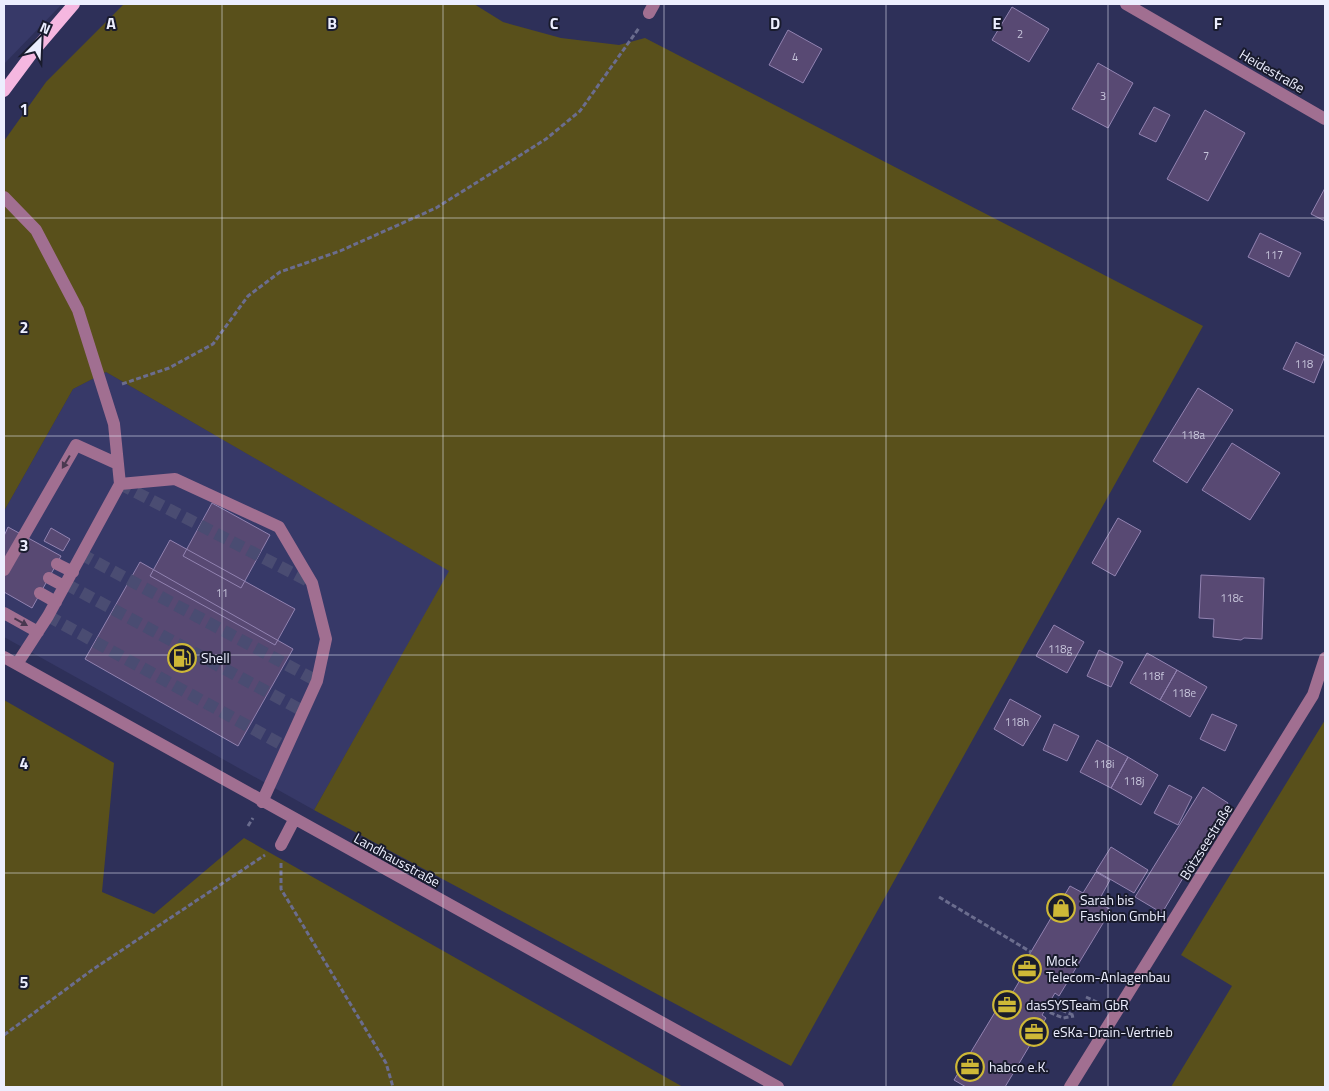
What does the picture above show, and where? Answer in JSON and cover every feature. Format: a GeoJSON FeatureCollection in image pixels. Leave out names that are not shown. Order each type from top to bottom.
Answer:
{"type":"FeatureCollection","features":[{"type":"Feature","properties":{"kind":"main road"},"geometry":{"type":"LineString","coordinates":[[4,91],[33,52],[74,4]]}},
{"type":"Feature","properties":{"kind":"street","name":"Heidestraße"},"geometry":{"type":"LineString","coordinates":[[1126,4],[1325,119]]}},
{"type":"Feature","properties":{"kind":"street"},"geometry":{"type":"LineString","coordinates":[[4,197],[36,230],[78,310],[114,424],[120,484],[56,602],[17,664]]}},
{"type":"Feature","properties":{"kind":"street"},"geometry":{"type":"LineString","coordinates":[[4,570],[76,445],[118,464]]}},
{"type":"Feature","properties":{"kind":"street"},"geometry":{"type":"LineString","coordinates":[[120,484],[175,478],[279,527],[312,583],[326,639],[318,681],[262,802]]}},
{"type":"Feature","properties":{"kind":"street"},"geometry":{"type":"LineString","coordinates":[[57,564],[72,572]]}},
{"type":"Feature","properties":{"kind":"street"},"geometry":{"type":"LineString","coordinates":[[49,578],[64,586]]}},
{"type":"Feature","properties":{"kind":"street"},"geometry":{"type":"LineString","coordinates":[[40,594],[56,602]]}},
{"type":"Feature","properties":{"kind":"street"},"geometry":{"type":"LineString","coordinates":[[4,613],[38,632]]}},
{"type":"Feature","properties":{"kind":"street","name":"Landhausstraße"},"geometry":{"type":"LineString","coordinates":[[4,657],[294,820],[778,1087]]}},
{"type":"Feature","properties":{"kind":"street","name":"Bötzseestraße"},"geometry":{"type":"LineString","coordinates":[[1070,1087],[1313,695],[1325,658]]}},
{"type":"Feature","properties":{"kind":"street"},"geometry":{"type":"LineString","coordinates":[[280,845],[294,820]]}},
{"type":"Feature","properties":{"kind":"path"},"geometry":{"type":"LineString","coordinates":[[103,390],[169,368],[213,344],[248,296],[280,272],[340,250],[436,208],[546,139],[580,111],[651,8]]}},
{"type":"Feature","properties":{"kind":"path"},"geometry":{"type":"LineString","coordinates":[[4,1036],[92,970],[280,845]]}},
{"type":"Feature","properties":{"kind":"path"},"geometry":{"type":"LineString","coordinates":[[280,845],[281,889],[386,1063],[393,1087]]}},
{"type":"Feature","properties":{"kind":"path"},"geometry":{"type":"LineString","coordinates":[[939,897],[1031,952]]}},
{"type":"Feature","properties":{"kind":"path"},"geometry":{"type":"LineString","coordinates":[[1086,997],[1097,1002]]}},
{"type":"Feature","properties":{"kind":"path"},"geometry":{"type":"LineString","coordinates":[[1050,1005],[1074,1016],[1063,1018],[1049,1012],[1050,1005]]}},
{"type":"Feature","properties":{"kind":"shaded area"},"geometry":{"type":"Polygon","coordinates":[[[4,4],[62,4],[4,64],[4,4]]]}},
{"type":"Feature","properties":{"kind":"shaded area"},"geometry":{"type":"Polygon","coordinates":[[[124,4],[474,4],[503,22],[561,38],[619,45],[645,38],[1203,326],[791,1066],[314,810],[449,571],[106,372],[73,389],[4,511],[4,141],[46,82],[124,4]]]}},
{"type":"Feature","properties":{"kind":"shaded area"},"geometry":{"type":"Polygon","coordinates":[[[106,372],[450,571],[314,810],[4,637],[4,511],[73,389],[106,372]]]}},
{"type":"Feature","properties":{"kind":"shaded area"},"geometry":{"type":"Polygon","coordinates":[[[4,700],[114,763],[102,892],[154,914],[244,838],[683,1087],[4,1087],[4,700]]]}},
{"type":"Feature","properties":{"kind":"shaded area"},"geometry":{"type":"Polygon","coordinates":[[[1325,720],[1325,1087],[1171,1087],[1232,986],[1181,955],[1325,720]]]}},
{"type":"Feature","properties":{"kind":"building"},"geometry":{"type":"Polygon","coordinates":[[[1012,7],[1049,29],[1029,62],[992,40],[1012,7]]]}},
{"type":"Feature","properties":{"kind":"building"},"geometry":{"type":"Polygon","coordinates":[[[788,30],[822,49],[803,83],[769,65],[788,30]]]}},
{"type":"Feature","properties":{"kind":"building"},"geometry":{"type":"Polygon","coordinates":[[[1098,63],[1133,83],[1108,128],[1072,109],[1098,63]]]}},
{"type":"Feature","properties":{"kind":"building"},"geometry":{"type":"Polygon","coordinates":[[[1154,107],[1170,115],[1156,142],[1139,134],[1154,107]]]}},
{"type":"Feature","properties":{"kind":"building"},"geometry":{"type":"Polygon","coordinates":[[[1205,110],[1245,133],[1208,201],[1167,179],[1205,110]]]}},
{"type":"Feature","properties":{"kind":"building"},"geometry":{"type":"Polygon","coordinates":[[[1325,188],[1325,221],[1311,214],[1325,188]]]}},
{"type":"Feature","properties":{"kind":"building"},"geometry":{"type":"Polygon","coordinates":[[[1260,233],[1301,253],[1289,277],[1248,257],[1260,233]]]}},
{"type":"Feature","properties":{"kind":"building"},"geometry":{"type":"Polygon","coordinates":[[[1296,342],[1325,356],[1314,383],[1283,369],[1296,342]]]}},
{"type":"Feature","properties":{"kind":"building"},"geometry":{"type":"Polygon","coordinates":[[[1198,388],[1233,410],[1187,483],[1153,461],[1198,388]]]}},
{"type":"Feature","properties":{"kind":"building"},"geometry":{"type":"Polygon","coordinates":[[[1232,443],[1280,473],[1250,520],[1202,490],[1232,443]]]}},
{"type":"Feature","properties":{"kind":"building"},"geometry":{"type":"Polygon","coordinates":[[[212,503],[270,535],[241,588],[183,556],[212,503]]]}},
{"type":"Feature","properties":{"kind":"building"},"geometry":{"type":"Polygon","coordinates":[[[1118,518],[1141,531],[1115,576],[1092,563],[1118,518]]]}},
{"type":"Feature","properties":{"kind":"building"},"geometry":{"type":"Polygon","coordinates":[[[8,527],[61,556],[32,608],[4,592],[4,536],[8,527]]]}},
{"type":"Feature","properties":{"kind":"building"},"geometry":{"type":"Polygon","coordinates":[[[51,528],[70,539],[63,551],[44,541],[51,528]]]}},
{"type":"Feature","properties":{"kind":"building"},"geometry":{"type":"Polygon","coordinates":[[[170,540],[295,609],[275,645],[150,576],[170,540]]]}},
{"type":"Feature","properties":{"kind":"building"},"geometry":{"type":"Polygon","coordinates":[[[140,562],[293,649],[238,746],[85,659],[140,562]]]}},
{"type":"Feature","properties":{"kind":"building"},"geometry":{"type":"Polygon","coordinates":[[[1201,575],[1264,578],[1262,639],[1244,638],[1241,640],[1213,637],[1214,619],[1199,618],[1201,575]]]}},
{"type":"Feature","properties":{"kind":"building"},"geometry":{"type":"Polygon","coordinates":[[[1054,625],[1084,642],[1067,673],[1036,656],[1054,625]]]}},
{"type":"Feature","properties":{"kind":"building"},"geometry":{"type":"Polygon","coordinates":[[[1099,650],[1123,662],[1111,687],[1087,676],[1099,650]]]}},
{"type":"Feature","properties":{"kind":"building"},"geometry":{"type":"Polygon","coordinates":[[[1147,653],[1177,670],[1160,700],[1130,683],[1147,653]]]}},
{"type":"Feature","properties":{"kind":"building"},"geometry":{"type":"Polygon","coordinates":[[[1177,670],[1207,687],[1190,717],[1160,700],[1177,670]]]}},
{"type":"Feature","properties":{"kind":"building"},"geometry":{"type":"Polygon","coordinates":[[[1010,699],[1041,716],[1023,746],[994,729],[1010,699]]]}},
{"type":"Feature","properties":{"kind":"building"},"geometry":{"type":"Polygon","coordinates":[[[1212,714],[1237,725],[1225,751],[1200,739],[1212,714]]]}},
{"type":"Feature","properties":{"kind":"building"},"geometry":{"type":"Polygon","coordinates":[[[1054,724],[1079,736],[1067,761],[1043,750],[1054,724]]]}},
{"type":"Feature","properties":{"kind":"building"},"geometry":{"type":"Polygon","coordinates":[[[1097,740],[1128,757],[1111,788],[1080,772],[1097,740]]]}},
{"type":"Feature","properties":{"kind":"building"},"geometry":{"type":"Polygon","coordinates":[[[1128,757],[1158,775],[1141,805],[1111,788],[1128,757]]]}},
{"type":"Feature","properties":{"kind":"building"},"geometry":{"type":"Polygon","coordinates":[[[1169,785],[1192,797],[1178,825],[1154,813],[1169,785]]]}},
{"type":"Feature","properties":{"kind":"building"},"geometry":{"type":"Polygon","coordinates":[[[1203,787],[1228,803],[1162,913],[1135,897],[1203,787]]]}},
{"type":"Feature","properties":{"kind":"building"},"geometry":{"type":"Polygon","coordinates":[[[1111,847],[1148,870],[1134,893],[1096,871],[1111,847]]]}},
{"type":"Feature","properties":{"kind":"building"},"geometry":{"type":"Polygon","coordinates":[[[1096,872],[1110,880],[1098,902],[1111,910],[1059,996],[1055,993],[1042,1015],[1046,1018],[1005,1087],[966,1087],[954,1080],[1006,994],[1010,997],[1023,975],[1019,972],[1070,886],[1083,893],[1096,872]]]}},
{"type":"Feature","properties":{"kind":"tunnel"},"geometry":{"type":"LineString","coordinates":[[120,484],[312,583]]}},
{"type":"Feature","properties":{"kind":"tunnel"},"geometry":{"type":"LineString","coordinates":[[81,554],[317,681]]}},
{"type":"Feature","properties":{"kind":"tunnel"},"geometry":{"type":"LineString","coordinates":[[66,584],[303,711]]}},
{"type":"Feature","properties":{"kind":"tunnel"},"geometry":{"type":"LineString","coordinates":[[48,616],[286,747]]}},
{"type":"Feature","properties":{"kind":"place","name":"Shell"},"geometry":{"type":"Point","coordinates":[182,658]}},
{"type":"Feature","properties":{"kind":"place","name":"Sarah bis Fashion GmbH"},"geometry":{"type":"Point","coordinates":[1061,908]}},
{"type":"Feature","properties":{"kind":"place","name":"Mock Telecom-Anlagenbau"},"geometry":{"type":"Point","coordinates":[1027,969]}},
{"type":"Feature","properties":{"kind":"place","name":"dasSYSTeam GbR"},"geometry":{"type":"Point","coordinates":[1007,1005]}},
{"type":"Feature","properties":{"kind":"place","name":"eSKa-Drain-Vertrieb"},"geometry":{"type":"Point","coordinates":[1034,1032]}},
{"type":"Feature","properties":{"kind":"place","name":"habco e.K."},"geometry":{"type":"Point","coordinates":[970,1067]}}]}
